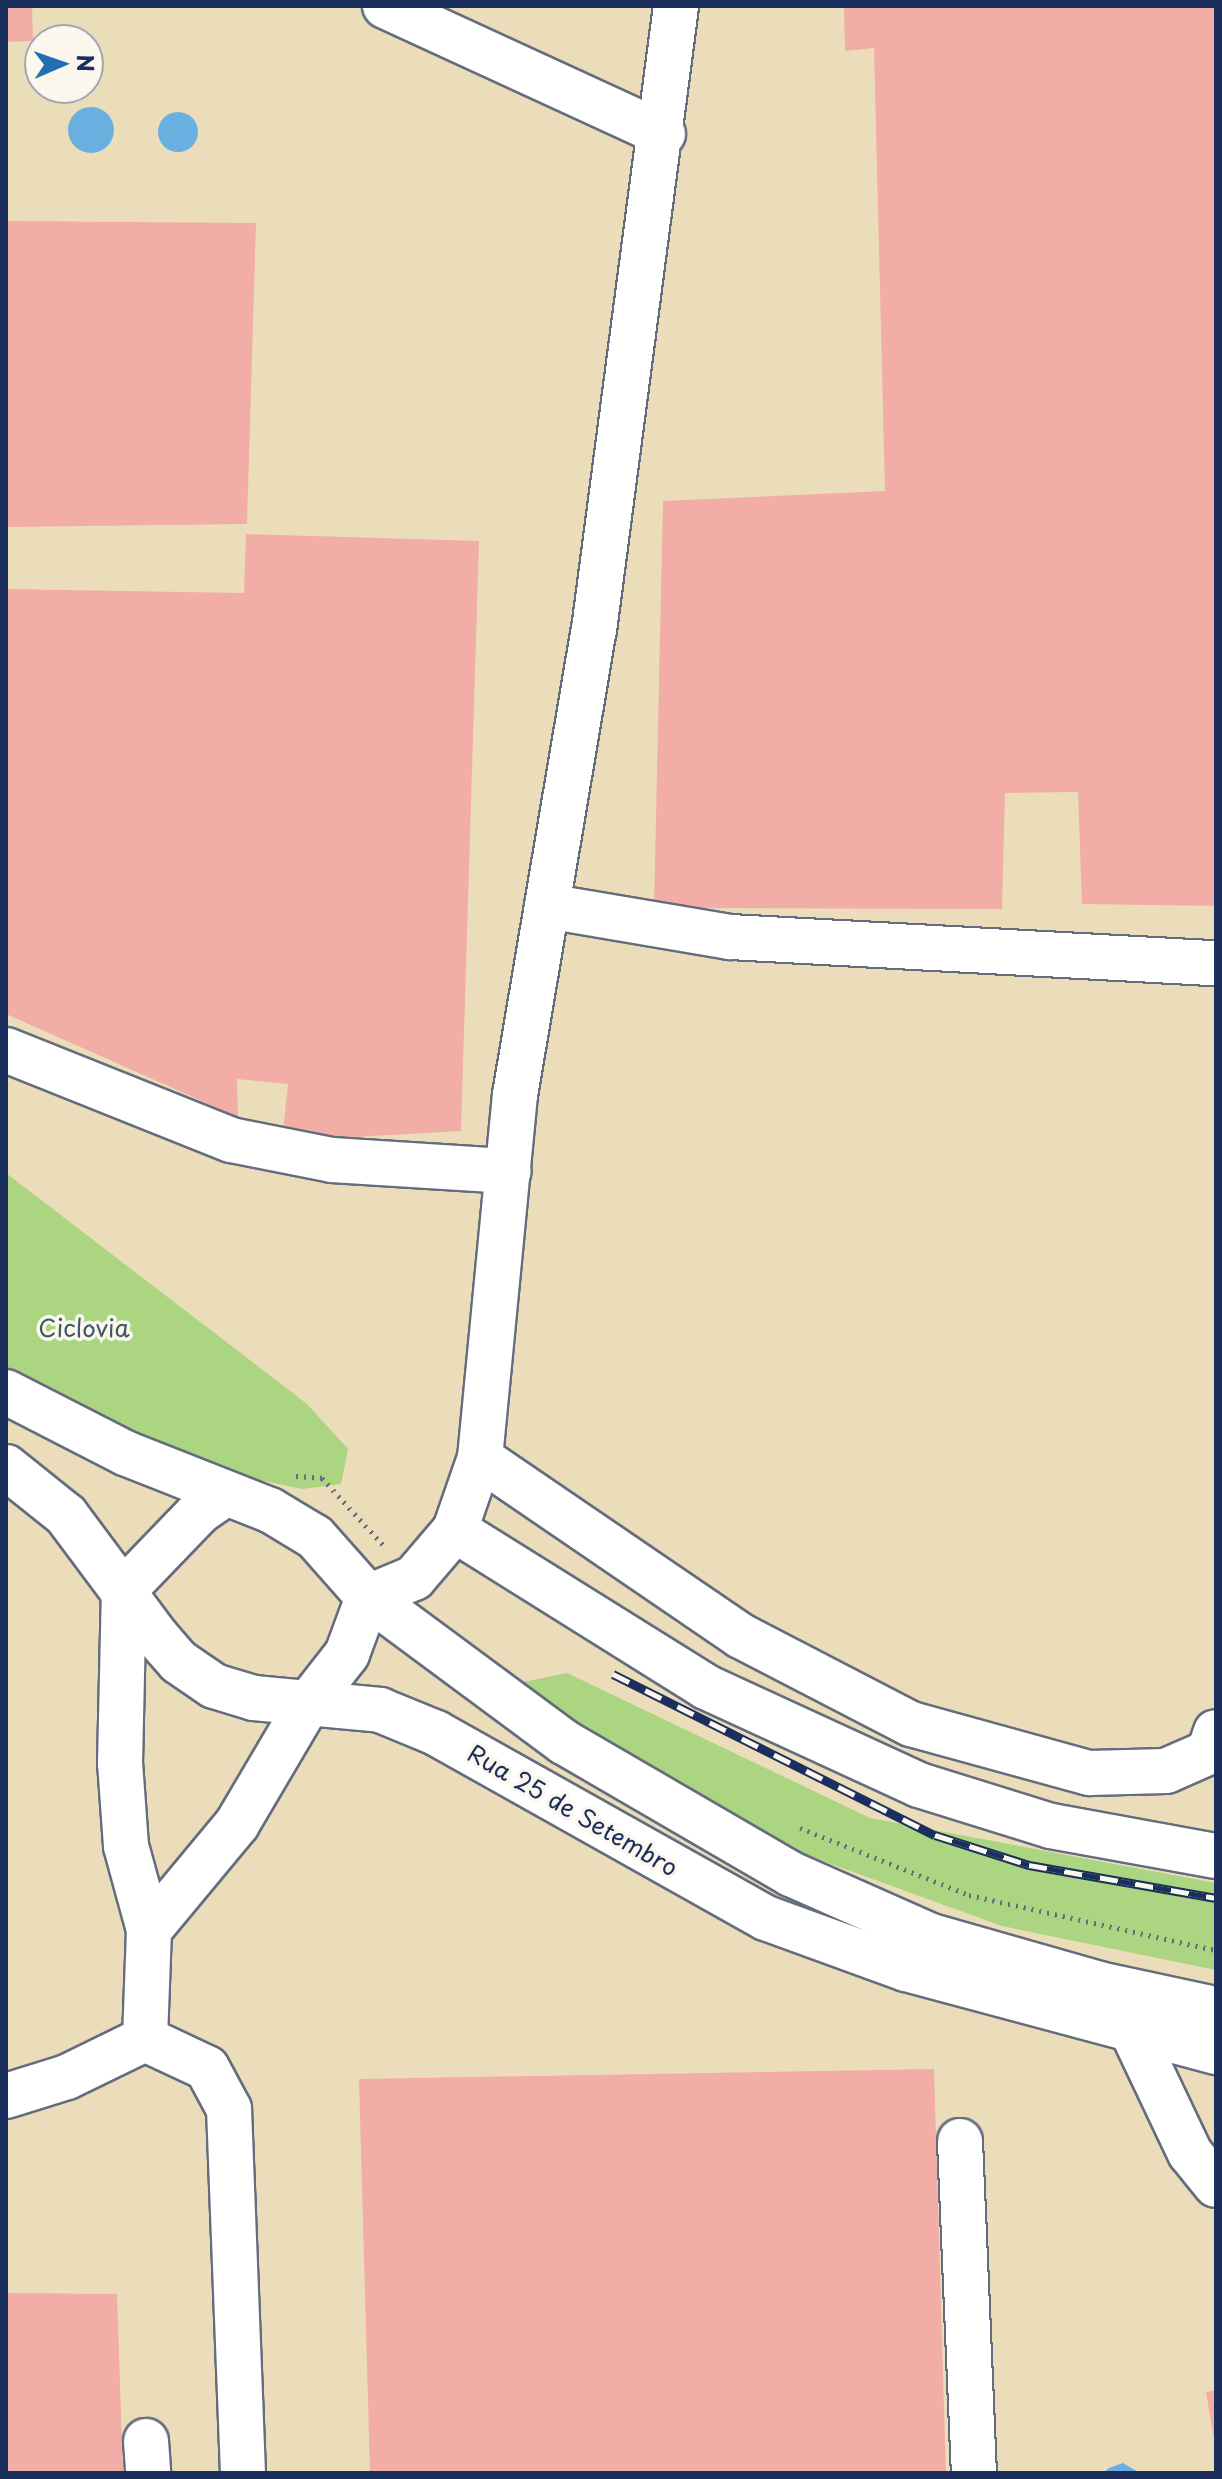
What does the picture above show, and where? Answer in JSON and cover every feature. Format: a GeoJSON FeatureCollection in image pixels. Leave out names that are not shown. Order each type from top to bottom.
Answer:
{"type":"FeatureCollection","features":[{"type":"Feature","properties":{"kind":"main road"},"geometry":{"type":"LineString","coordinates":[[385,6],[663,134]]}},
{"type":"Feature","properties":{"kind":"main road"},"geometry":{"type":"LineString","coordinates":[[149,1930],[237,1824],[307,1705],[347,1654],[368,1597],[414,1578],[455,1530],[480,1458],[515,1095],[594,630],[663,134],[676,6]]}},
{"type":"Feature","properties":{"kind":"main road"},"geometry":{"type":"LineString","coordinates":[[547,906],[730,937],[1216,963]]}},
{"type":"Feature","properties":{"kind":"main road"},"geometry":{"type":"LineString","coordinates":[[6,1050],[231,1140],[332,1160],[509,1171]]}},
{"type":"Feature","properties":{"kind":"main road"},"geometry":{"type":"LineString","coordinates":[[6,1392],[125,1453],[270,1510],[315,1537],[368,1597],[564,1742],[791,1874],[931,1936],[1099,1984],[1216,2009]]}},
{"type":"Feature","properties":{"kind":"main road"},"geometry":{"type":"LineString","coordinates":[[480,1458],[741,1636],[911,1724],[1089,1773],[1166,1771],[1209,1752],[1216,1732]]}},
{"type":"Feature","properties":{"kind":"main road","name":"Rua 25 de Setembro"},"geometry":{"type":"LineString","coordinates":[[6,1467],[66,1515],[179,1662],[214,1686],[307,1705],[380,1710],[436,1733],[766,1918],[906,1969],[1216,2052]]}},
{"type":"Feature","properties":{"kind":"main road"},"geometry":{"type":"LineString","coordinates":[[145,2039],[149,1930],[126,1846],[120,1763],[124,1590],[199,1512],[225,1494]]}},
{"type":"Feature","properties":{"kind":"main road"},"geometry":{"type":"LineString","coordinates":[[455,1530],[706,1687],[919,1785],[1051,1826],[1216,1856]]}},
{"type":"Feature","properties":{"kind":"main road"},"geometry":{"type":"LineString","coordinates":[[1132,2031],[1190,2153],[1216,2185]]}},
{"type":"Feature","properties":{"kind":"main road"},"geometry":{"type":"LineString","coordinates":[[6,2096],[67,2077],[145,2039]]}},
{"type":"Feature","properties":{"kind":"main road"},"geometry":{"type":"LineString","coordinates":[[145,2039],[207,2068],[229,2109],[243,2473]]}},
{"type":"Feature","properties":{"kind":"main road"},"geometry":{"type":"LineString","coordinates":[[960,2141],[974,2473]]}},
{"type":"Feature","properties":{"kind":"path"},"geometry":{"type":"LineString","coordinates":[[796,1826],[969,1895],[1216,1950]]}},
{"type":"Feature","properties":{"kind":"green space","name":"Ciclovia"},"geometry":{"type":"Polygon","coordinates":[[[6,1173],[307,1404],[348,1449],[341,1484],[302,1489],[230,1474],[6,1377],[6,1173]]]}},
{"type":"Feature","properties":{"kind":"green space"},"geometry":{"type":"Polygon","coordinates":[[[567,1673],[870,1818],[1216,1883],[1216,1970],[1002,1926],[776,1844],[514,1684],[567,1673]]]}},
{"type":"Feature","properties":{"kind":"water"},"geometry":{"type":"Polygon","coordinates":[[[91,107],[107,114],[114,130],[107,146],[91,153],[75,146],[68,130],[75,114],[91,107]]]}},
{"type":"Feature","properties":{"kind":"water"},"geometry":{"type":"Polygon","coordinates":[[[178,112],[192,118],[198,132],[192,146],[178,152],[164,146],[158,132],[164,118],[178,112]]]}},
{"type":"Feature","properties":{"kind":"water"},"geometry":{"type":"Polygon","coordinates":[[[1123,2463],[1140,2473],[1103,2473],[1109,2468],[1123,2463]]]}},
{"type":"Feature","properties":{"kind":"building"},"geometry":{"type":"Polygon","coordinates":[[[6,6],[32,6],[33,24],[24,24],[24,41],[6,42],[6,6]]]}},
{"type":"Feature","properties":{"kind":"building"},"geometry":{"type":"Polygon","coordinates":[[[844,6],[1216,6],[1216,906],[1082,904],[1078,792],[1005,793],[1002,909],[654,908],[663,501],[885,491],[874,48],[845,51],[844,6]]]}},
{"type":"Feature","properties":{"kind":"building"},"geometry":{"type":"Polygon","coordinates":[[[6,221],[256,223],[247,524],[6,527],[6,221]]]}},
{"type":"Feature","properties":{"kind":"building"},"geometry":{"type":"Polygon","coordinates":[[[246,534],[479,541],[461,1131],[282,1141],[288,1084],[237,1079],[238,1117],[6,1014],[6,589],[244,593],[246,534]]]}},
{"type":"Feature","properties":{"kind":"building"},"geometry":{"type":"Polygon","coordinates":[[[934,2069],[946,2473],[370,2473],[359,2079],[934,2069]]]}},
{"type":"Feature","properties":{"kind":"building"},"geometry":{"type":"Polygon","coordinates":[[[6,2293],[117,2294],[123,2473],[6,2473],[6,2293]]]}},
{"type":"Feature","properties":{"kind":"building"},"geometry":{"type":"Polygon","coordinates":[[[1216,2390],[1216,2439],[1214,2439],[1206,2392],[1216,2390]]]}},
{"type":"Feature","properties":{"kind":"railway"},"geometry":{"type":"LineString","coordinates":[[613,1674],[935,1835],[1029,1865],[1216,1898]]}}]}
